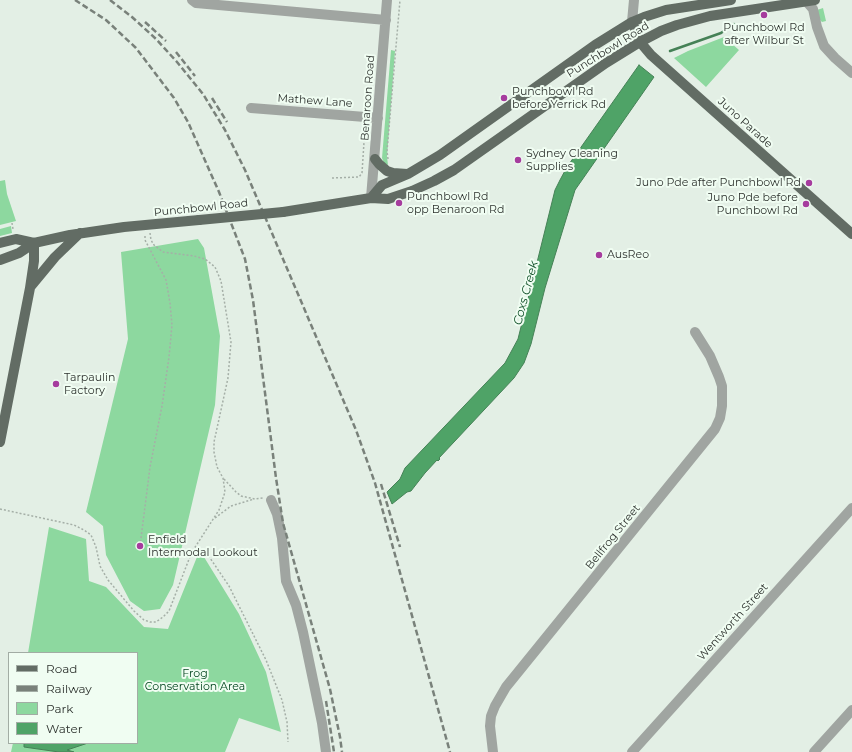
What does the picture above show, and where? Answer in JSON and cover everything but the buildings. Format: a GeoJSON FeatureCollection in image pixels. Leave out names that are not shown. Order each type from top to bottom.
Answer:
{"type":"FeatureCollection","features":[{"type":"Feature","properties":{"kind":"main road","name":"Punchbowl Road"},"geometry":{"type":"LineString","coordinates":[[372,198],[382,186],[408,174],[440,155],[594,45],[632,22],[666,10],[731,0]]}},
{"type":"Feature","properties":{"kind":"main road","name":"Punchbowl Road"},"geometry":{"type":"LineString","coordinates":[[0,260],[19,253],[34,243],[80,233],[283,212],[372,198],[388,199],[398,196],[422,187],[442,177],[490,145],[601,66],[661,31],[710,16],[810,1]]}},
{"type":"Feature","properties":{"kind":"main road","name":"Juno Parade"},"geometry":{"type":"LineString","coordinates":[[632,22],[640,42],[651,55],[852,234]]}},
{"type":"Feature","properties":{"kind":"main road"},"geometry":{"type":"LineString","coordinates":[[375,159],[387,171],[408,174]]}},
{"type":"Feature","properties":{"kind":"main road"},"geometry":{"type":"LineString","coordinates":[[30,288],[55,257],[80,233]]}},
{"type":"Feature","properties":{"kind":"main road","name":"Punchbowl Road"},"geometry":{"type":"LineString","coordinates":[[0,243],[16,239],[34,243]]}},
{"type":"Feature","properties":{"kind":"main road"},"geometry":{"type":"LineString","coordinates":[[0,442],[30,288],[34,261],[34,243]]}},
{"type":"Feature","properties":{"kind":"street"},"geometry":{"type":"LineString","coordinates":[[192,0],[196,3],[386,20]]}},
{"type":"Feature","properties":{"kind":"street","name":"Benaroon Road"},"geometry":{"type":"LineString","coordinates":[[372,198],[388,0]]}},
{"type":"Feature","properties":{"kind":"street"},"geometry":{"type":"LineString","coordinates":[[632,22],[634,0]]}},
{"type":"Feature","properties":{"kind":"street"},"geometry":{"type":"LineString","coordinates":[[810,1],[824,46],[852,73]]}},
{"type":"Feature","properties":{"kind":"street","name":"Mathew Lane"},"geometry":{"type":"LineString","coordinates":[[251,108],[378,118]]}},
{"type":"Feature","properties":{"kind":"street","name":"Bellfrog Street"},"geometry":{"type":"LineString","coordinates":[[493,752],[490,726],[491,716],[506,686],[715,429],[720,418],[722,406],[719,377],[710,356],[695,332]]}},
{"type":"Feature","properties":{"kind":"street"},"geometry":{"type":"LineString","coordinates":[[271,500],[277,514],[282,538],[286,581],[296,605],[306,643],[322,723],[326,752]]}},
{"type":"Feature","properties":{"kind":"street","name":"Wentworth Street"},"geometry":{"type":"LineString","coordinates":[[632,752],[852,508]]}},
{"type":"Feature","properties":{"kind":"street"},"geometry":{"type":"LineString","coordinates":[[814,752],[852,710]]}},
{"type":"Feature","properties":{"kind":"path"},"geometry":{"type":"LineString","coordinates":[[390,162],[387,151],[400,0]]}},
{"type":"Feature","properties":{"kind":"path"},"geometry":{"type":"LineString","coordinates":[[332,178],[359,177],[362,173],[366,121]]}},
{"type":"Feature","properties":{"kind":"path"},"geometry":{"type":"LineString","coordinates":[[12,223],[14,233]]}},
{"type":"Feature","properties":{"kind":"path"},"geometry":{"type":"LineString","coordinates":[[0,509],[74,525],[84,530],[90,536],[96,547],[100,566],[108,580],[134,611],[144,620],[156,622],[169,611],[191,554],[219,510],[224,498],[225,492],[222,478],[217,467],[214,442],[228,378],[231,342],[221,281],[215,267],[205,259],[194,256],[169,254],[159,249],[151,240],[147,225]]}},
{"type":"Feature","properties":{"kind":"path"},"geometry":{"type":"LineString","coordinates":[[140,546],[149,478],[162,406],[172,324],[166,280],[145,240],[147,225]]}},
{"type":"Feature","properties":{"kind":"path"},"geometry":{"type":"LineString","coordinates":[[222,478],[241,496],[271,500]]}},
{"type":"Feature","properties":{"kind":"path"},"geometry":{"type":"LineString","coordinates":[[213,519],[231,506],[254,498]]}},
{"type":"Feature","properties":{"kind":"path"},"geometry":{"type":"LineString","coordinates":[[191,554],[199,550],[204,552],[210,558],[229,586],[266,660],[282,700],[287,722],[288,742]]}},
{"type":"Feature","properties":{"kind":"green space"},"geometry":{"type":"Polygon","coordinates":[[[823,8],[826,21],[822,22],[817,10],[823,8]]]}},
{"type":"Feature","properties":{"kind":"green space"},"geometry":{"type":"Polygon","coordinates":[[[724,37],[739,50],[706,87],[674,58],[688,51],[724,37]]]}},
{"type":"Feature","properties":{"kind":"green space"},"geometry":{"type":"Polygon","coordinates":[[[391,50],[395,51],[387,157],[388,165],[384,163],[382,158],[391,50]]]}},
{"type":"Feature","properties":{"kind":"green space"},"geometry":{"type":"Polygon","coordinates":[[[5,180],[7,194],[16,221],[0,225],[0,181],[5,180]]]}},
{"type":"Feature","properties":{"kind":"green space"},"geometry":{"type":"Polygon","coordinates":[[[11,226],[12,233],[0,236],[0,229],[11,226]]]}},
{"type":"Feature","properties":{"kind":"green space"},"geometry":{"type":"Polygon","coordinates":[[[198,239],[204,248],[220,336],[215,405],[173,585],[160,609],[144,611],[130,601],[106,555],[103,526],[86,512],[128,339],[121,252],[198,239]]]}},
{"type":"Feature","properties":{"kind":"green space","name":"Frog Conservation Area"},"geometry":{"type":"Polygon","coordinates":[[[49,527],[86,539],[89,581],[106,587],[144,627],[168,629],[197,557],[204,557],[239,614],[266,672],[281,732],[239,718],[225,752],[11,752],[13,744],[138,744],[138,652],[28,652],[49,527]]]}},
{"type":"Feature","properties":{"kind":"water"},"geometry":{"type":"Polygon","coordinates":[[[639,65],[654,77],[575,190],[545,288],[531,344],[524,363],[514,378],[439,458],[440,459],[438,461],[437,460],[425,473],[411,491],[407,492],[392,504],[387,492],[400,479],[405,468],[505,363],[518,339],[555,190],[567,167],[639,65]]]}},
{"type":"Feature","properties":{"kind":"water"},"geometry":{"type":"Polygon","coordinates":[[[24,744],[85,744],[67,750],[74,752],[59,752],[24,747],[24,744]]]}},
{"type":"Feature","properties":{"kind":"waterway","name":"Coxs Creek"},"geometry":{"type":"LineString","coordinates":[[670,51],[721,33],[734,24]]}},
{"type":"Feature","properties":{"kind":"railway"},"geometry":{"type":"LineString","coordinates":[[75,0],[106,20],[136,48],[174,98],[188,122],[219,192],[245,259],[253,300],[283,523],[330,689],[342,752]]}},
{"type":"Feature","properties":{"kind":"railway"},"geometry":{"type":"LineString","coordinates":[[110,0],[132,17],[156,39],[203,94],[225,130],[245,170],[356,430],[375,483],[450,752]]}},
{"type":"Feature","properties":{"kind":"railway"},"geometry":{"type":"LineString","coordinates":[[145,22],[166,41]]}},
{"type":"Feature","properties":{"kind":"railway"},"geometry":{"type":"LineString","coordinates":[[176,52],[195,76]]}},
{"type":"Feature","properties":{"kind":"railway"},"geometry":{"type":"LineString","coordinates":[[212,98],[227,122]]}},
{"type":"Feature","properties":{"kind":"railway"},"geometry":{"type":"LineString","coordinates":[[381,484],[400,547]]}},
{"type":"Feature","properties":{"kind":"railway"},"geometry":{"type":"LineString","coordinates":[[326,701],[334,752]]}},
{"type":"Feature","properties":{"kind":"place","name":"Punchbowl Rd after Wilbur St"},"geometry":{"type":"Point","coordinates":[764,15]}},
{"type":"Feature","properties":{"kind":"place","name":"Punchbowl Rd before Yerrick Rd"},"geometry":{"type":"Point","coordinates":[504,98]}},
{"type":"Feature","properties":{"kind":"place","name":"Sydney Cleaning Supplies"},"geometry":{"type":"Point","coordinates":[518,160]}},
{"type":"Feature","properties":{"kind":"place","name":"Juno Pde after Punchbowl Rd"},"geometry":{"type":"Point","coordinates":[809,183]}},
{"type":"Feature","properties":{"kind":"place","name":"Punchbowl Rd opp Benaroon Rd"},"geometry":{"type":"Point","coordinates":[399,203]}},
{"type":"Feature","properties":{"kind":"place","name":"Juno Pde before Punchbowl Rd"},"geometry":{"type":"Point","coordinates":[806,204]}},
{"type":"Feature","properties":{"kind":"place","name":"AusReo"},"geometry":{"type":"Point","coordinates":[599,255]}},
{"type":"Feature","properties":{"kind":"place","name":"Tarpaulin Factory"},"geometry":{"type":"Point","coordinates":[56,384]}},
{"type":"Feature","properties":{"kind":"place","name":"Enfield Intermodal Lookout"},"geometry":{"type":"Point","coordinates":[140,546]}}]}
